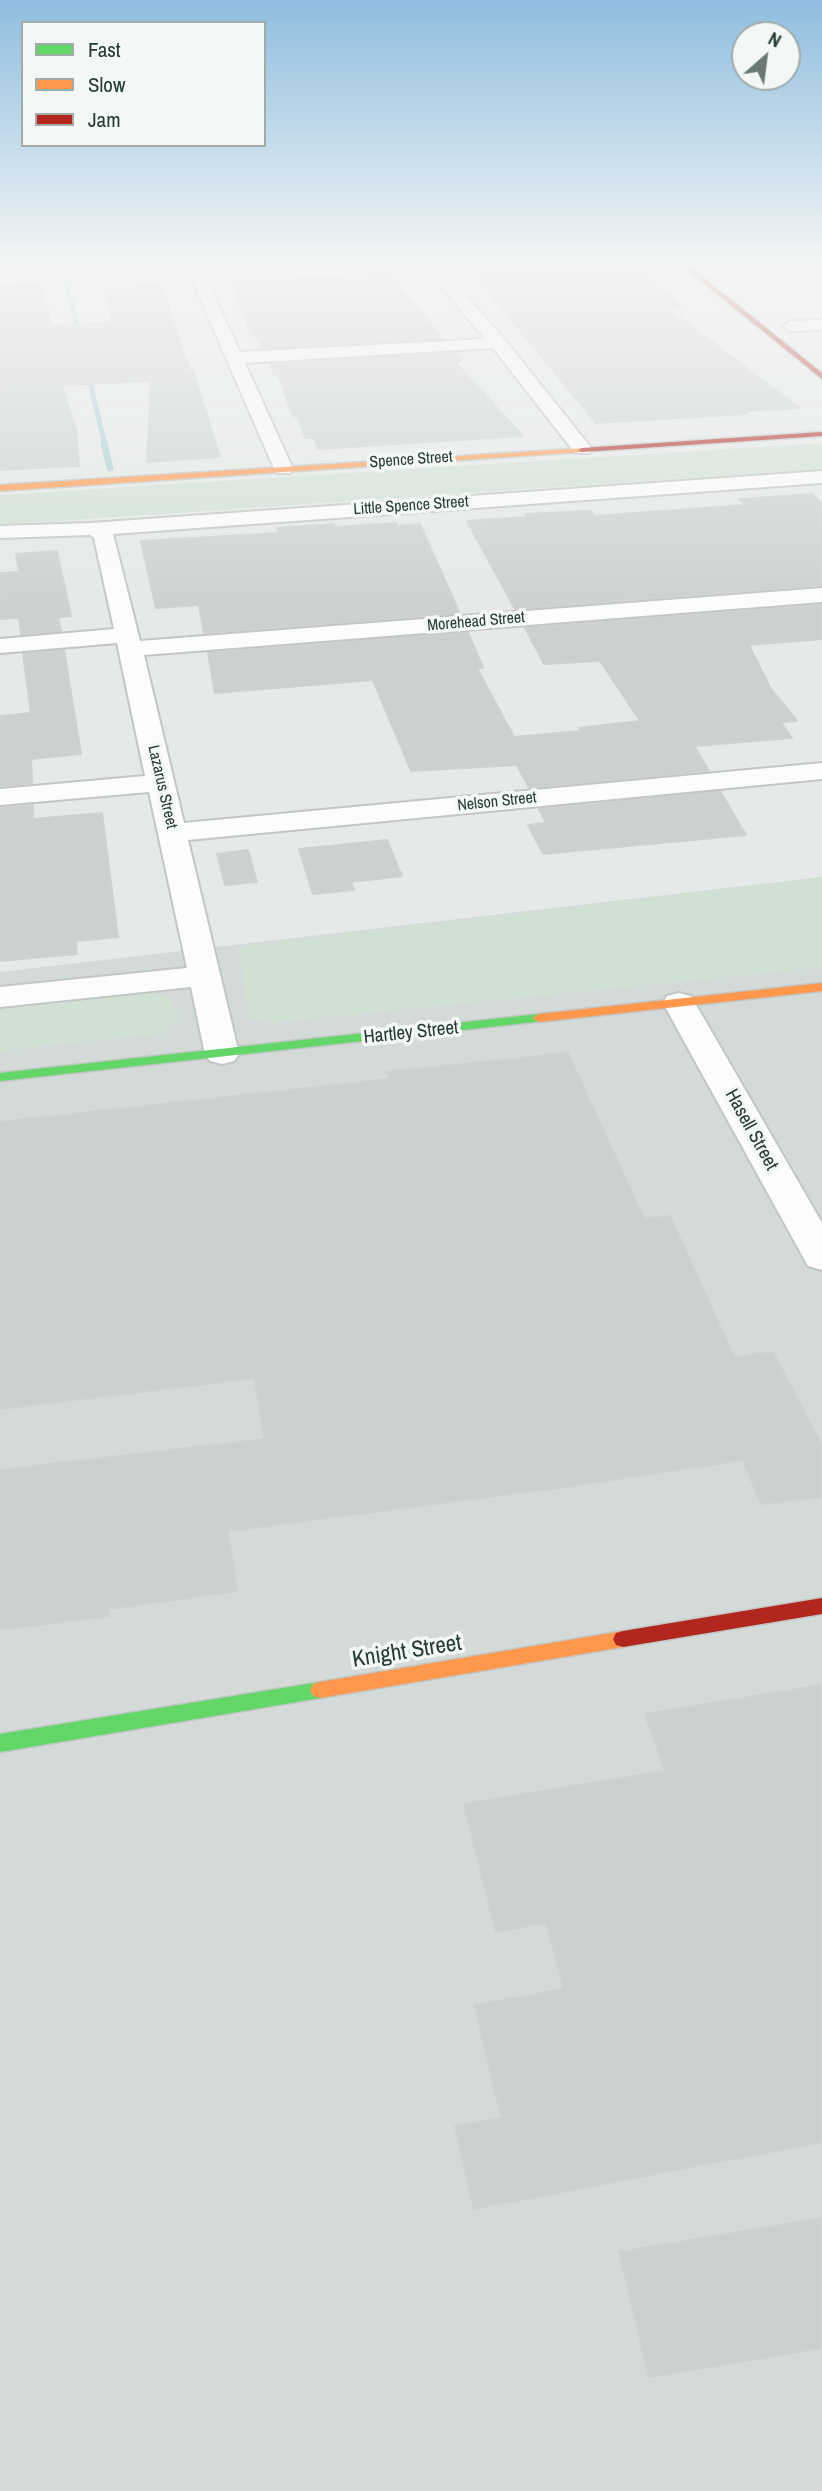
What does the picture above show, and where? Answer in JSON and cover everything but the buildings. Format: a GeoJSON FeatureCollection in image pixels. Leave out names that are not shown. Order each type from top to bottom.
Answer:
{"type":"FeatureCollection","features":[{"type":"Feature","properties":{"kind":"street"},"geometry":{"type":"LineString","coordinates":[[243,380],[283,469]]}},
{"type":"Feature","properties":{"kind":"street"},"geometry":{"type":"LineString","coordinates":[[528,380],[582,449]]}},
{"type":"Feature","properties":{"kind":"street","name":"Spence Street"},"geometry":{"type":"LineString","coordinates":[[0,488],[822,434]]}},
{"type":"Feature","properties":{"kind":"street","name":"Little Spence Street"},"geometry":{"type":"LineString","coordinates":[[0,533],[91,529],[822,477]]}},
{"type":"Feature","properties":{"kind":"street","name":"Lazarus Street"},"geometry":{"type":"LineString","coordinates":[[91,529],[104,536],[222,1054]]}},
{"type":"Feature","properties":{"kind":"street","name":"Morehead Street"},"geometry":{"type":"LineString","coordinates":[[0,646],[130,642],[822,595]]}},
{"type":"Feature","properties":{"kind":"street","name":"Nelson Street"},"geometry":{"type":"LineString","coordinates":[[173,833],[822,771]]}},
{"type":"Feature","properties":{"kind":"street"},"geometry":{"type":"LineString","coordinates":[[0,797],[161,783]]}},
{"type":"Feature","properties":{"kind":"street"},"geometry":{"type":"LineString","coordinates":[[0,997],[205,976]]}},
{"type":"Feature","properties":{"kind":"street","name":"Hartley Street"},"geometry":{"type":"LineString","coordinates":[[0,1077],[822,987]]}},
{"type":"Feature","properties":{"kind":"street","name":"Hasell Street"},"geometry":{"type":"LineString","coordinates":[[679,1003],[822,1256]]}},
{"type":"Feature","properties":{"kind":"street","name":"Knight Street"},"geometry":{"type":"LineString","coordinates":[[0,1743],[822,1606]]}},
{"type":"Feature","properties":{"kind":"shaded area"},"geometry":{"type":"Polygon","coordinates":[[[822,877],[822,2491],[0,2491],[0,972],[822,877]]]}},
{"type":"Feature","properties":{"kind":"green space"},"geometry":{"type":"Polygon","coordinates":[[[822,443],[822,469],[0,525],[0,495],[822,443]]]}},
{"type":"Feature","properties":{"kind":"green space"},"geometry":{"type":"Polygon","coordinates":[[[822,877],[822,967],[271,1023],[248,1017],[239,947],[822,877]]]}},
{"type":"Feature","properties":{"kind":"green space"},"geometry":{"type":"Polygon","coordinates":[[[144,991],[167,999],[177,1012],[179,1019],[163,1033],[0,1051],[0,1006],[144,991]]]}},
{"type":"Feature","properties":{"kind":"waterway"},"geometry":{"type":"LineString","coordinates":[[89,380],[105,445]]}},
{"type":"Feature","properties":{"kind":"waterway"},"geometry":{"type":"LineString","coordinates":[[104,443],[110,468]]}},
{"type":"Feature","properties":{"kind":"traffic: fast"},"geometry":{"type":"LineString","coordinates":[[0,1077],[539,1018]]}},
{"type":"Feature","properties":{"kind":"traffic: fast"},"geometry":{"type":"LineString","coordinates":[[0,1743],[320,1690]]}},
{"type":"Feature","properties":{"kind":"traffic: slow"},"geometry":{"type":"LineString","coordinates":[[0,488],[582,450]]}},
{"type":"Feature","properties":{"kind":"traffic: slow"},"geometry":{"type":"LineString","coordinates":[[539,1018],[822,987]]}},
{"type":"Feature","properties":{"kind":"traffic: slow"},"geometry":{"type":"LineString","coordinates":[[320,1690],[623,1639]]}},
{"type":"Feature","properties":{"kind":"traffic: jam"},"geometry":{"type":"LineString","coordinates":[[582,450],[822,434]]}},
{"type":"Feature","properties":{"kind":"traffic: jam"},"geometry":{"type":"LineString","coordinates":[[623,1639],[822,1606]]}}]}
